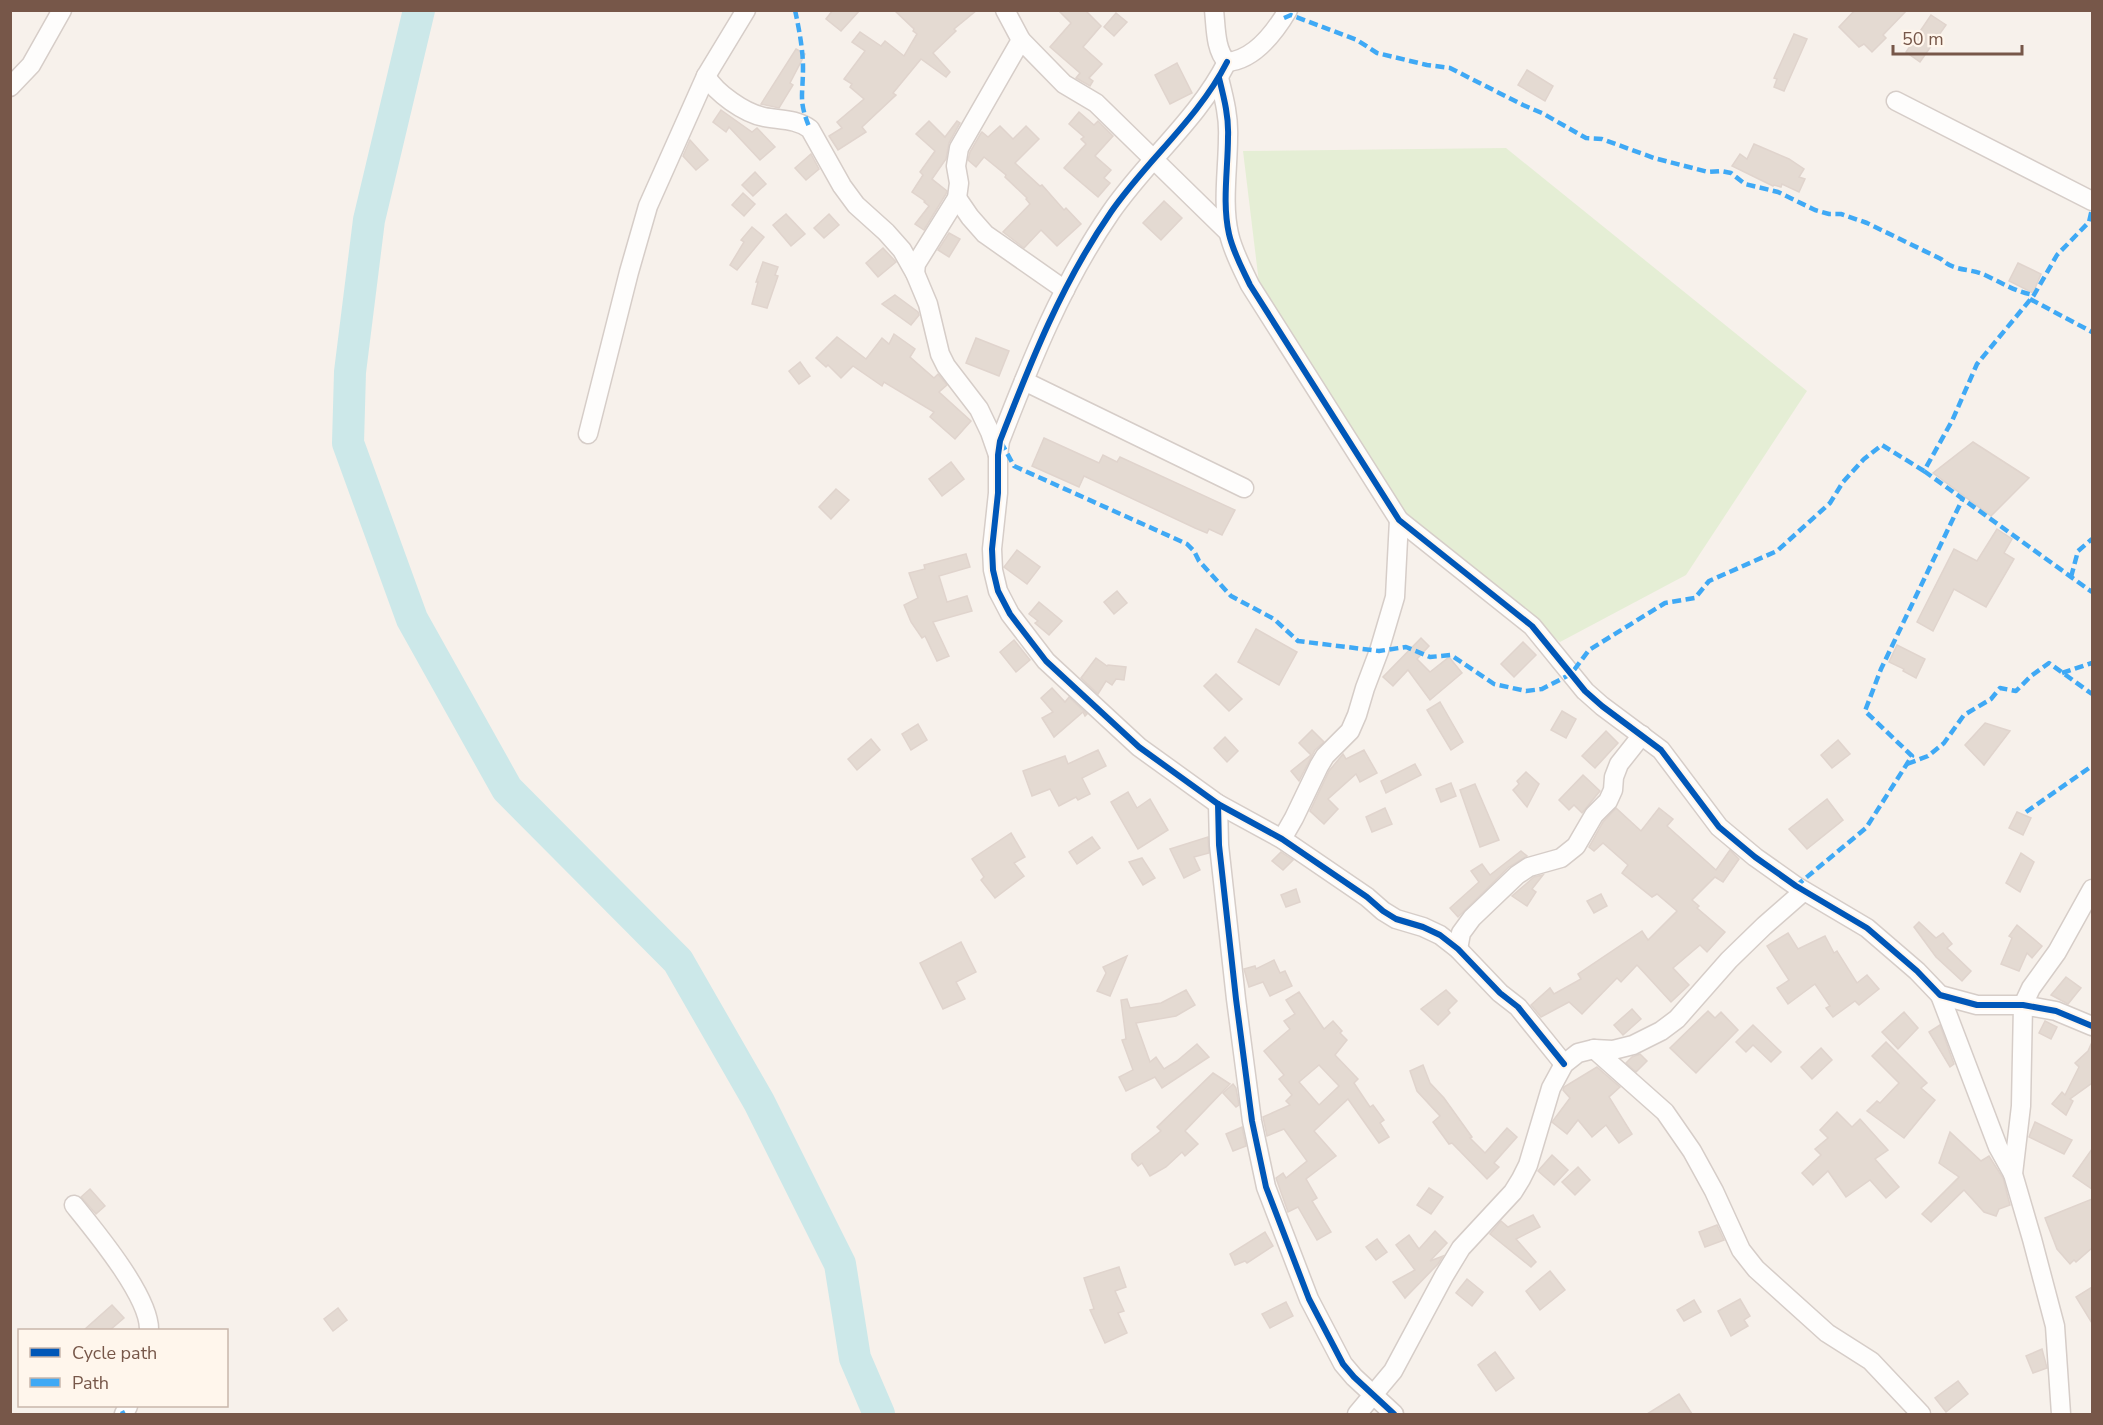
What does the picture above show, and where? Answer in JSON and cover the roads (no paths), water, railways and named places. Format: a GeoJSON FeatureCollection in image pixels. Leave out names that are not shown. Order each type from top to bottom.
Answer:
{"type":"FeatureCollection","features":[{"type":"Feature","properties":{"kind":"street"},"geometry":{"type":"LineString","coordinates":[[10,87],[31,65],[62,10]]}},
{"type":"Feature","properties":{"kind":"street"},"geometry":{"type":"LineString","coordinates":[[588,434],[648,206],[706,76],[746,10]]}},
{"type":"Feature","properties":{"kind":"street"},"geometry":{"type":"LineString","coordinates":[[1005,10],[1021,40],[1064,84],[1096,103],[1228,232]]}},
{"type":"Feature","properties":{"kind":"street"},"geometry":{"type":"LineString","coordinates":[[1214,10],[1219,49],[1227,62]]}},
{"type":"Feature","properties":{"kind":"street"},"geometry":{"type":"LineString","coordinates":[[1227,62],[1241,59],[1267,40],[1288,10]]}},
{"type":"Feature","properties":{"kind":"street"},"geometry":{"type":"LineString","coordinates":[[915,273],[916,264],[957,198],[959,183],[956,166],[959,148],[1021,40]]}},
{"type":"Feature","properties":{"kind":"street"},"geometry":{"type":"LineString","coordinates":[[1227,62],[1219,78],[1181,128],[1112,210],[1080,260],[1044,331],[1000,441],[998,493],[992,549],[993,570],[998,591],[1010,615],[1046,661],[1131,740],[1218,804],[1282,839],[1367,897],[1383,911],[1396,919],[1440,935],[1458,949],[1500,993],[1518,1007],[1564,1064]]}},
{"type":"Feature","properties":{"kind":"street"},"geometry":{"type":"LineString","coordinates":[[706,76],[712,86],[730,101],[761,116],[802,123],[810,129],[842,186],[856,205],[902,250],[928,304],[940,354],[946,366],[979,409],[998,454]]}},
{"type":"Feature","properties":{"kind":"street"},"geometry":{"type":"LineString","coordinates":[[1219,78],[1226,107],[1228,134],[1226,206],[1228,232],[1234,251],[1250,285],[1399,520],[1532,626],[1585,691],[1661,750],[1719,827],[1755,857],[1804,891],[1868,928],[1917,970],[1940,995],[1998,1148],[2013,1174],[2032,1239],[2055,1326],[2061,1414]]}},
{"type":"Feature","properties":{"kind":"street"},"geometry":{"type":"LineString","coordinates":[[1896,101],[2092,201]]}},
{"type":"Feature","properties":{"kind":"street"},"geometry":{"type":"LineString","coordinates":[[957,198],[969,217],[985,234],[1065,290]]}},
{"type":"Feature","properties":{"kind":"street"},"geometry":{"type":"LineString","coordinates":[[1024,381],[1244,488]]}},
{"type":"Feature","properties":{"kind":"street"},"geometry":{"type":"LineString","coordinates":[[1282,839],[1325,756],[1350,731],[1357,715],[1380,651],[1395,597],[1399,520]]}},
{"type":"Feature","properties":{"kind":"street"},"geometry":{"type":"LineString","coordinates":[[1458,949],[1461,933],[1472,918],[1517,875],[1529,867],[1561,858],[1576,846],[1594,815],[1608,801],[1620,764],[1642,735]]}},
{"type":"Feature","properties":{"kind":"street"},"geometry":{"type":"LineString","coordinates":[[1218,804],[1219,845],[1236,999],[1252,1121],[1266,1187],[1309,1299],[1343,1364],[1394,1414]]}},
{"type":"Feature","properties":{"kind":"street"},"geometry":{"type":"LineString","coordinates":[[2013,1174],[2021,1106],[2023,1005],[2031,988],[2056,952],[2092,889]]}},
{"type":"Feature","properties":{"kind":"street"},"geometry":{"type":"LineString","coordinates":[[1357,1414],[1393,1371],[1461,1248],[1513,1192],[1521,1179],[1528,1165],[1551,1088],[1564,1064],[1578,1053],[1594,1049],[1613,1050],[1634,1045],[1661,1031],[1677,1019],[1729,960],[1804,891]]}},
{"type":"Feature","properties":{"kind":"street"},"geometry":{"type":"LineString","coordinates":[[1940,995],[1977,1005],[2023,1005],[2056,1011],[2092,1026]]}},
{"type":"Feature","properties":{"kind":"street"},"geometry":{"type":"LineString","coordinates":[[1594,1049],[1665,1112],[1692,1151],[1714,1191],[1741,1250],[1756,1269],[1827,1333],[1871,1361],[1921,1414]]}},
{"type":"Feature","properties":{"kind":"street"},"geometry":{"type":"LineString","coordinates":[[74,1205],[103,1241],[141,1300],[149,1329]]}},
{"type":"Feature","properties":{"kind":"waterway"},"geometry":{"type":"LineString","coordinates":[[419,10],[369,220],[350,372],[348,443],[412,619],[507,789],[678,961],[759,1102],[840,1264],[855,1358],[879,1414]]}}]}
